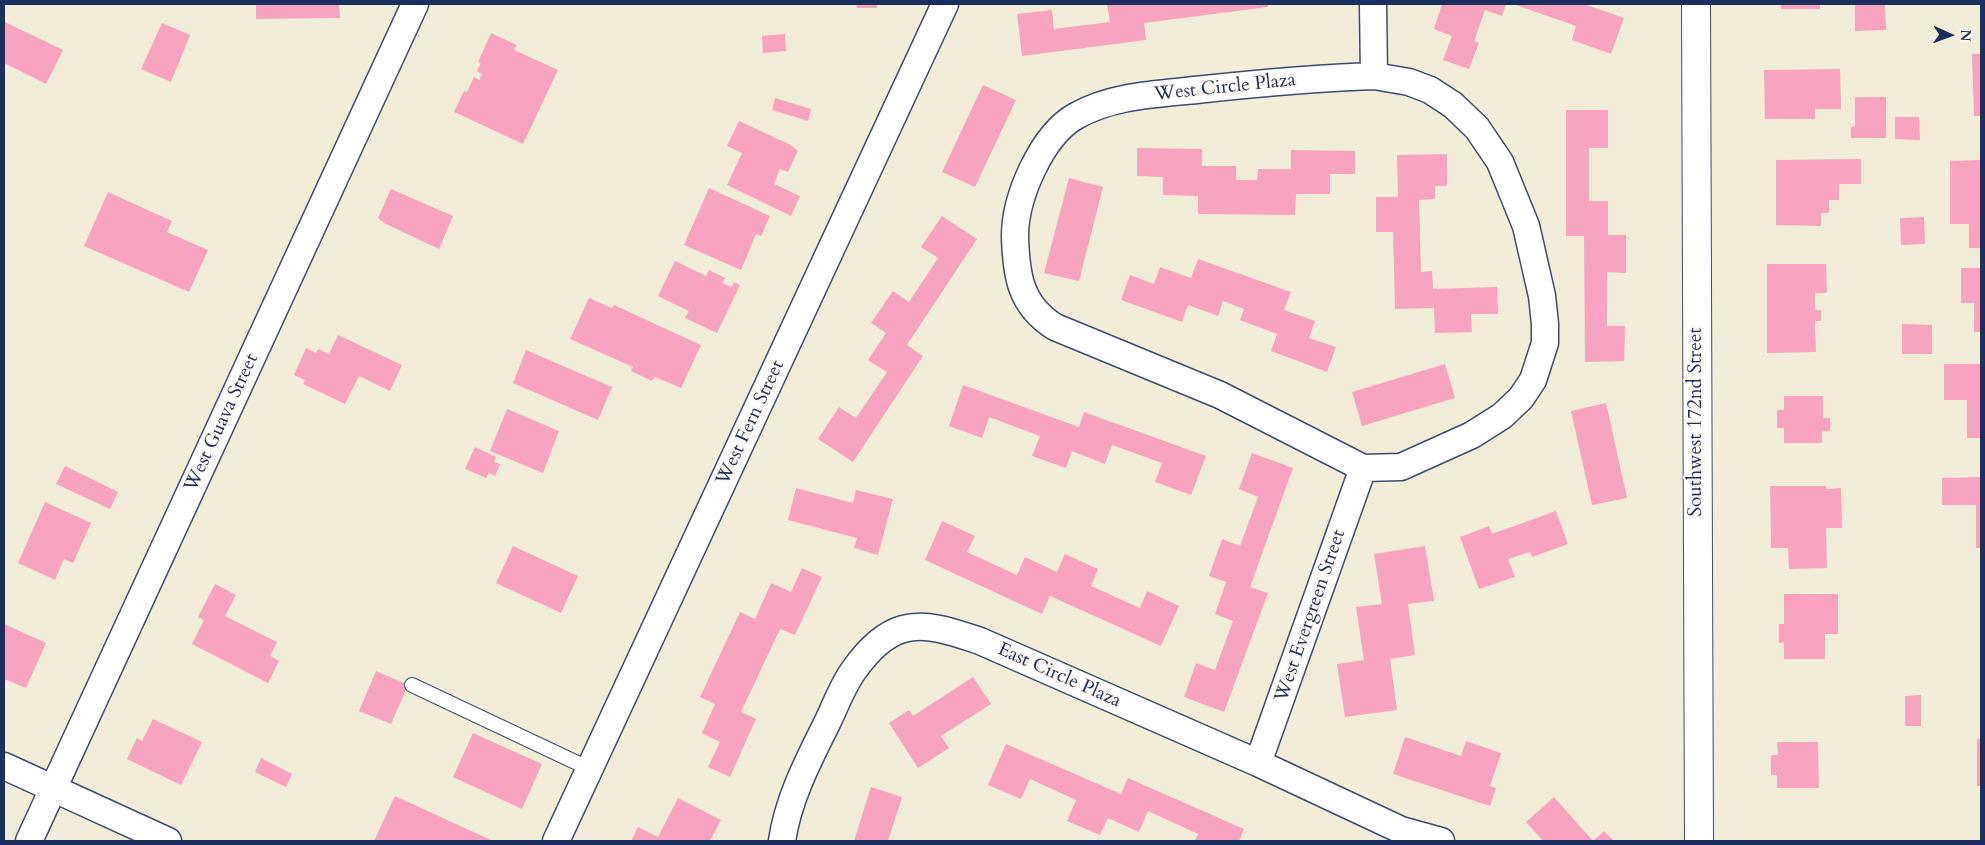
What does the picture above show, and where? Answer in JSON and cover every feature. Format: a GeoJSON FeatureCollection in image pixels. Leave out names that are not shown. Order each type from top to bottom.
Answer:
{"type":"FeatureCollection","features":[{"type":"Feature","properties":{"kind":"street","name":"West Guava Street"},"geometry":{"type":"LineString","coordinates":[[29,841],[415,4]]}},
{"type":"Feature","properties":{"kind":"street","name":"West Fern Street"},"geometry":{"type":"LineString","coordinates":[[556,841],[945,4]]}},
{"type":"Feature","properties":{"kind":"street"},"geometry":{"type":"LineString","coordinates":[[1373,4],[1374,76]]}},
{"type":"Feature","properties":{"kind":"street","name":"Southwest 172nd Street"},"geometry":{"type":"LineString","coordinates":[[1696,4],[1698,841]]}},
{"type":"Feature","properties":{"kind":"street","name":"West Circle Plaza"},"geometry":{"type":"LineString","coordinates":[[1374,76],[1409,82],[1430,90],[1453,105],[1481,135],[1500,162],[1526,226],[1535,261],[1546,324],[1542,358],[1533,380],[1521,398],[1502,416],[1472,435],[1401,467],[1363,468],[1220,395],[1080,339],[1042,319],[1032,309],[1017,271],[1015,232],[1017,215],[1038,158],[1061,126],[1076,115],[1128,98],[1316,78],[1374,76]]}},
{"type":"Feature","properties":{"kind":"street","name":"West Evergreen Street"},"geometry":{"type":"LineString","coordinates":[[1258,763],[1363,468]]}},
{"type":"Feature","properties":{"kind":"street","name":"East Circle Plaza"},"geometry":{"type":"LineString","coordinates":[[782,841],[797,787],[853,671],[879,642],[889,635],[912,628],[943,630],[980,641],[1258,763],[1401,830],[1441,841]]}},
{"type":"Feature","properties":{"kind":"street"},"geometry":{"type":"LineString","coordinates":[[4,766],[168,841]]}},
{"type":"Feature","properties":{"kind":"lane"},"geometry":{"type":"LineString","coordinates":[[412,685],[590,769]]}},
{"type":"Feature","properties":{"kind":"building"},"geometry":{"type":"Polygon","coordinates":[[[256,4],[339,4],[340,18],[256,19],[256,4]]]}},
{"type":"Feature","properties":{"kind":"building"},"geometry":{"type":"Polygon","coordinates":[[[856,4],[877,4],[877,8],[857,8],[856,4]]]}},
{"type":"Feature","properties":{"kind":"building"},"geometry":{"type":"Polygon","coordinates":[[[1107,4],[1268,4],[1268,7],[1144,23],[1146,40],[1022,56],[1017,14],[1052,10],[1054,29],[1110,22],[1107,4]]]}},
{"type":"Feature","properties":{"kind":"building"},"geometry":{"type":"Polygon","coordinates":[[[1442,4],[1506,4],[1502,16],[1485,10],[1474,41],[1479,43],[1469,69],[1443,60],[1452,36],[1434,29],[1442,4]]]}},
{"type":"Feature","properties":{"kind":"building"},"geometry":{"type":"Polygon","coordinates":[[[1513,4],[1584,4],[1624,18],[1611,54],[1572,40],[1576,26],[1513,4]]]}},
{"type":"Feature","properties":{"kind":"building"},"geometry":{"type":"Polygon","coordinates":[[[1781,4],[1820,4],[1820,9],[1781,9],[1781,4]]]}},
{"type":"Feature","properties":{"kind":"building"},"geometry":{"type":"Polygon","coordinates":[[[1855,4],[1885,4],[1886,30],[1855,31],[1855,4]]]}},
{"type":"Feature","properties":{"kind":"building"},"geometry":{"type":"Polygon","coordinates":[[[5,22],[63,50],[46,84],[4,63],[5,22]]]}},
{"type":"Feature","properties":{"kind":"building"},"geometry":{"type":"Polygon","coordinates":[[[162,23],[190,35],[171,82],[141,69],[162,23]]]}},
{"type":"Feature","properties":{"kind":"building"},"geometry":{"type":"Polygon","coordinates":[[[491,33],[517,45],[514,50],[558,70],[523,144],[454,112],[464,91],[467,92],[474,77],[479,80],[482,74],[477,71],[481,63],[478,62],[491,33]]]}},
{"type":"Feature","properties":{"kind":"building"},"geometry":{"type":"Polygon","coordinates":[[[785,34],[786,51],[763,53],[762,36],[785,34]]]}},
{"type":"Feature","properties":{"kind":"building"},"geometry":{"type":"Polygon","coordinates":[[[1972,54],[1981,54],[1981,116],[1974,116],[1972,54]]]}},
{"type":"Feature","properties":{"kind":"building"},"geometry":{"type":"Polygon","coordinates":[[[1840,69],[1841,109],[1815,109],[1815,119],[1765,119],[1764,70],[1840,69]]]}},
{"type":"Feature","properties":{"kind":"building"},"geometry":{"type":"Polygon","coordinates":[[[983,85],[1016,100],[975,187],[942,172],[983,85]]]}},
{"type":"Feature","properties":{"kind":"building"},"geometry":{"type":"Polygon","coordinates":[[[1855,97],[1886,97],[1886,138],[1851,138],[1851,127],[1855,126],[1855,97]]]}},
{"type":"Feature","properties":{"kind":"building"},"geometry":{"type":"Polygon","coordinates":[[[775,98],[811,109],[808,121],[772,110],[775,98]]]}},
{"type":"Feature","properties":{"kind":"building"},"geometry":{"type":"Polygon","coordinates":[[[1566,110],[1608,110],[1608,148],[1589,148],[1589,201],[1608,201],[1608,235],[1626,235],[1626,273],[1607,272],[1607,326],[1625,326],[1624,361],[1585,362],[1584,236],[1566,236],[1566,110]]]}},
{"type":"Feature","properties":{"kind":"building"},"geometry":{"type":"Polygon","coordinates":[[[1895,117],[1919,117],[1920,140],[1895,139],[1895,117]]]}},
{"type":"Feature","properties":{"kind":"building"},"geometry":{"type":"Polygon","coordinates":[[[739,121],[791,145],[798,151],[788,172],[780,169],[774,184],[800,196],[791,216],[727,185],[742,153],[727,146],[739,121]]]}},
{"type":"Feature","properties":{"kind":"building"},"geometry":{"type":"Polygon","coordinates":[[[1137,148],[1202,149],[1202,166],[1236,166],[1236,180],[1257,180],[1258,169],[1291,169],[1291,150],[1355,151],[1355,174],[1330,174],[1330,194],[1296,194],[1295,215],[1198,214],[1198,196],[1163,195],[1163,177],[1137,176],[1137,148]]]}},
{"type":"Feature","properties":{"kind":"building"},"geometry":{"type":"Polygon","coordinates":[[[1447,154],[1447,186],[1435,186],[1435,199],[1419,200],[1421,272],[1432,271],[1433,289],[1497,287],[1498,314],[1471,314],[1472,332],[1435,333],[1434,308],[1395,309],[1393,232],[1376,232],[1376,197],[1398,197],[1397,155],[1447,154]]]}},
{"type":"Feature","properties":{"kind":"building"},"geometry":{"type":"Polygon","coordinates":[[[1861,159],[1861,184],[1839,184],[1839,200],[1829,200],[1829,213],[1821,213],[1821,226],[1776,225],[1776,160],[1861,159]]]}},
{"type":"Feature","properties":{"kind":"building"},"geometry":{"type":"Polygon","coordinates":[[[1981,160],[1981,248],[1969,248],[1969,224],[1950,224],[1950,161],[1981,160]]]}},
{"type":"Feature","properties":{"kind":"building"},"geometry":{"type":"Polygon","coordinates":[[[1069,178],[1103,187],[1079,281],[1044,273],[1069,178]]]}},
{"type":"Feature","properties":{"kind":"building"},"geometry":{"type":"Polygon","coordinates":[[[709,188],[770,216],[761,236],[756,234],[741,270],[684,245],[709,188]]]}},
{"type":"Feature","properties":{"kind":"building"},"geometry":{"type":"Polygon","coordinates":[[[391,189],[453,216],[439,249],[386,224],[378,218],[391,189]]]}},
{"type":"Feature","properties":{"kind":"building"},"geometry":{"type":"Polygon","coordinates":[[[108,192],[172,221],[167,232],[208,250],[189,292],[84,246],[108,192]]]}},
{"type":"Feature","properties":{"kind":"building"},"geometry":{"type":"Polygon","coordinates":[[[942,216],[977,239],[907,345],[923,356],[853,462],[818,439],[839,407],[856,418],[887,372],[868,360],[886,333],[871,323],[893,291],[909,302],[938,258],[921,247],[942,216]]]}},
{"type":"Feature","properties":{"kind":"building"},"geometry":{"type":"Polygon","coordinates":[[[1924,217],[1925,244],[1901,245],[1900,218],[1924,217]]]}},
{"type":"Feature","properties":{"kind":"building"},"geometry":{"type":"Polygon","coordinates":[[[1198,259],[1291,292],[1284,310],[1315,321],[1309,338],[1336,347],[1327,372],[1271,351],[1277,334],[1240,320],[1244,309],[1223,301],[1218,316],[1188,305],[1182,322],[1121,300],[1130,275],[1154,284],[1160,267],[1191,278],[1198,259]]]}},
{"type":"Feature","properties":{"kind":"building"},"geometry":{"type":"Polygon","coordinates":[[[675,261],[706,276],[709,270],[725,278],[722,283],[732,287],[734,282],[740,285],[717,333],[685,318],[689,311],[658,296],[675,261]]]}},
{"type":"Feature","properties":{"kind":"building"},"geometry":{"type":"Polygon","coordinates":[[[1767,264],[1826,264],[1827,293],[1815,293],[1815,310],[1821,310],[1821,321],[1815,321],[1816,352],[1767,353],[1767,264]]]}},
{"type":"Feature","properties":{"kind":"building"},"geometry":{"type":"Polygon","coordinates":[[[1961,268],[1981,268],[1981,332],[1974,332],[1974,303],[1961,303],[1961,268]]]}},
{"type":"Feature","properties":{"kind":"building"},"geometry":{"type":"Polygon","coordinates":[[[589,298],[612,308],[614,305],[701,345],[681,388],[655,377],[652,381],[631,371],[633,367],[570,339],[589,298]]]}},
{"type":"Feature","properties":{"kind":"building"},"geometry":{"type":"Polygon","coordinates":[[[1902,324],[1932,325],[1932,354],[1902,354],[1902,324]]]}},
{"type":"Feature","properties":{"kind":"building"},"geometry":{"type":"Polygon","coordinates":[[[338,335],[402,365],[390,391],[359,376],[345,404],[303,384],[305,380],[294,375],[306,348],[316,353],[318,349],[329,354],[338,335]]]}},
{"type":"Feature","properties":{"kind":"building"},"geometry":{"type":"Polygon","coordinates":[[[526,350],[612,387],[598,420],[513,383],[526,350]]]}},
{"type":"Feature","properties":{"kind":"building"},"geometry":{"type":"Polygon","coordinates":[[[1445,364],[1455,398],[1362,426],[1352,392],[1445,364]]]}},
{"type":"Feature","properties":{"kind":"building"},"geometry":{"type":"Polygon","coordinates":[[[1944,364],[1981,364],[1981,438],[1967,438],[1967,400],[1944,400],[1944,364]]]}},
{"type":"Feature","properties":{"kind":"building"},"geometry":{"type":"Polygon","coordinates":[[[963,385],[1079,427],[1084,412],[1206,456],[1191,495],[1155,482],[1162,463],[1112,445],[1105,464],[1072,451],[1066,468],[1032,456],[1040,436],[989,417],[982,438],[949,426],[963,385]]]}},
{"type":"Feature","properties":{"kind":"building"},"geometry":{"type":"Polygon","coordinates":[[[1784,396],[1823,396],[1823,418],[1830,418],[1830,431],[1822,431],[1822,443],[1784,443],[1784,428],[1777,428],[1777,410],[1784,410],[1784,396]]]}},
{"type":"Feature","properties":{"kind":"building"},"geometry":{"type":"Polygon","coordinates":[[[1606,403],[1627,498],[1592,505],[1571,411],[1606,403]]]}},
{"type":"Feature","properties":{"kind":"building"},"geometry":{"type":"Polygon","coordinates":[[[507,409],[559,431],[543,473],[490,451],[507,409]]]}},
{"type":"Feature","properties":{"kind":"building"},"geometry":{"type":"Polygon","coordinates":[[[475,447],[496,457],[494,462],[500,464],[495,476],[489,473],[486,478],[465,469],[475,447]]]}},
{"type":"Feature","properties":{"kind":"building"},"geometry":{"type":"Polygon","coordinates":[[[1252,453],[1293,468],[1250,587],[1268,593],[1224,712],[1184,697],[1196,663],[1215,670],[1233,621],[1215,614],[1226,582],[1209,576],[1222,539],[1240,546],[1258,497],[1239,489],[1252,453]]]}},
{"type":"Feature","properties":{"kind":"building"},"geometry":{"type":"Polygon","coordinates":[[[65,466],[118,492],[110,509],[56,484],[65,466]]]}},
{"type":"Feature","properties":{"kind":"building"},"geometry":{"type":"Polygon","coordinates":[[[1981,477],[1981,548],[1976,548],[1976,505],[1942,505],[1942,478],[1981,477]]]}},
{"type":"Feature","properties":{"kind":"building"},"geometry":{"type":"Polygon","coordinates":[[[1770,486],[1826,486],[1826,489],[1841,488],[1842,528],[1826,528],[1827,568],[1789,569],[1788,548],[1771,548],[1770,486]]]}},
{"type":"Feature","properties":{"kind":"building"},"geometry":{"type":"Polygon","coordinates":[[[796,488],[853,503],[856,490],[893,499],[878,555],[854,548],[857,538],[788,520],[796,488]]]}},
{"type":"Feature","properties":{"kind":"building"},"geometry":{"type":"Polygon","coordinates":[[[45,502],[91,523],[73,563],[64,559],[55,580],[18,563],[45,502]]]}},
{"type":"Feature","properties":{"kind":"building"},"geometry":{"type":"Polygon","coordinates":[[[1556,511],[1568,544],[1532,557],[1530,552],[1508,559],[1515,577],[1479,589],[1460,537],[1489,526],[1492,534],[1556,511]]]}},
{"type":"Feature","properties":{"kind":"building"},"geometry":{"type":"Polygon","coordinates":[[[942,521],[975,536],[967,552],[1017,575],[1025,557],[1057,572],[1065,554],[1098,569],[1091,586],[1140,608],[1147,591],[1179,606],[1161,646],[1050,596],[1042,614],[925,560],[942,521]]]}},
{"type":"Feature","properties":{"kind":"building"},"geometry":{"type":"Polygon","coordinates":[[[513,546],[578,576],[561,613],[496,583],[513,546]]]}},
{"type":"Feature","properties":{"kind":"building"},"geometry":{"type":"Polygon","coordinates":[[[1425,546],[1434,601],[1408,604],[1415,655],[1390,659],[1397,710],[1345,717],[1337,664],[1364,660],[1356,607],[1382,604],[1374,554],[1425,546]]]}},
{"type":"Feature","properties":{"kind":"building"},"geometry":{"type":"Polygon","coordinates":[[[802,568],[822,577],[795,635],[780,629],[741,712],[756,719],[730,777],[708,767],[720,742],[702,733],[715,704],[700,697],[740,612],[755,619],[771,583],[791,592],[802,568]]]}},
{"type":"Feature","properties":{"kind":"building"},"geometry":{"type":"Polygon","coordinates":[[[215,584],[236,595],[225,616],[277,642],[270,656],[279,661],[268,683],[192,644],[204,620],[198,617],[215,584]]]}},
{"type":"Feature","properties":{"kind":"building"},"geometry":{"type":"Polygon","coordinates":[[[1784,594],[1838,594],[1838,634],[1825,634],[1825,659],[1784,659],[1784,642],[1779,643],[1779,624],[1784,624],[1784,594]]]}},
{"type":"Feature","properties":{"kind":"building"},"geometry":{"type":"Polygon","coordinates":[[[4,624],[46,643],[26,688],[4,679],[4,624]]]}},
{"type":"Feature","properties":{"kind":"building"},"geometry":{"type":"Polygon","coordinates":[[[376,671],[408,685],[391,724],[359,711],[376,671]]]}},
{"type":"Feature","properties":{"kind":"building"},"geometry":{"type":"Polygon","coordinates":[[[973,677],[991,704],[941,736],[949,748],[918,768],[889,723],[909,710],[913,716],[973,677]]]}},
{"type":"Feature","properties":{"kind":"building"},"geometry":{"type":"Polygon","coordinates":[[[1921,695],[1921,726],[1905,726],[1905,696],[1921,695]]]}},
{"type":"Feature","properties":{"kind":"building"},"geometry":{"type":"Polygon","coordinates":[[[153,719],[202,742],[181,785],[127,759],[137,738],[142,741],[153,719]]]}},
{"type":"Feature","properties":{"kind":"building"},"geometry":{"type":"Polygon","coordinates":[[[473,733],[542,764],[522,809],[453,777],[473,733]]]}},
{"type":"Feature","properties":{"kind":"building"},"geometry":{"type":"Polygon","coordinates":[[[1405,737],[1461,756],[1466,741],[1501,753],[1490,786],[1496,788],[1490,806],[1393,774],[1405,737]]]}},
{"type":"Feature","properties":{"kind":"building"},"geometry":{"type":"Polygon","coordinates":[[[1977,739],[1981,739],[1981,786],[1977,786],[1977,739]]]}},
{"type":"Feature","properties":{"kind":"building"},"geometry":{"type":"Polygon","coordinates":[[[1777,742],[1818,742],[1819,788],[1777,788],[1777,775],[1771,775],[1771,755],[1778,755],[1777,742]]]}},
{"type":"Feature","properties":{"kind":"building"},"geometry":{"type":"Polygon","coordinates":[[[1006,744],[1121,794],[1128,778],[1244,829],[1239,841],[1195,841],[1198,834],[1148,811],[1139,832],[1108,818],[1100,835],[1067,821],[1076,800],[1030,779],[1021,799],[988,785],[1006,744]]]}},
{"type":"Feature","properties":{"kind":"building"},"geometry":{"type":"Polygon","coordinates":[[[261,758],[292,774],[286,787],[255,772],[261,758]]]}},
{"type":"Feature","properties":{"kind":"building"},"geometry":{"type":"Polygon","coordinates":[[[871,787],[902,797],[888,841],[854,841],[871,787]]]}},
{"type":"Feature","properties":{"kind":"building"},"geometry":{"type":"Polygon","coordinates":[[[395,796],[493,841],[374,841],[395,796]]]}},
{"type":"Feature","properties":{"kind":"building"},"geometry":{"type":"Polygon","coordinates":[[[1554,797],[1593,841],[1543,841],[1526,822],[1554,797]]]}},
{"type":"Feature","properties":{"kind":"building"},"geometry":{"type":"Polygon","coordinates":[[[678,798],[721,820],[710,841],[631,841],[638,827],[658,837],[678,798]]]}},
{"type":"Feature","properties":{"kind":"building"},"geometry":{"type":"Polygon","coordinates":[[[1604,831],[1614,841],[1593,841],[1604,831]]]}}]}
